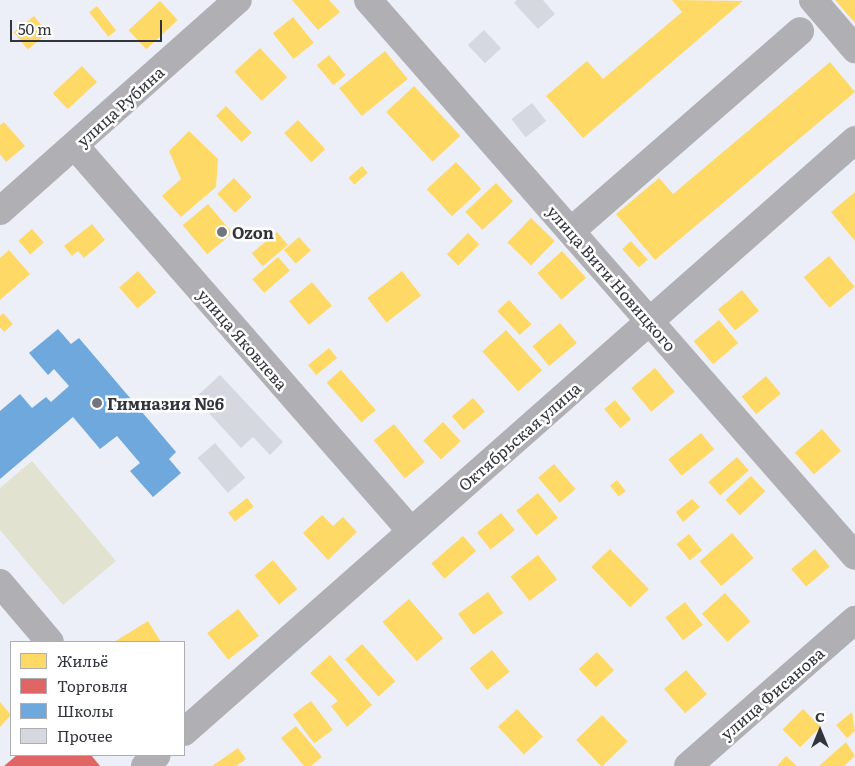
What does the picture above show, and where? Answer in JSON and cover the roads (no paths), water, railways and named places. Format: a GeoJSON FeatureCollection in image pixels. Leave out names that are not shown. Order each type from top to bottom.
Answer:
{"type":"FeatureCollection","features":[{"type":"Feature","properties":{"kind":"street","name":"улица Рубина"},"geometry":{"type":"LineString","coordinates":[[0,211],[76,146],[238,0]]}},
{"type":"Feature","properties":{"kind":"street","name":"улица Вити Новицкого"},"geometry":{"type":"LineString","coordinates":[[368,0],[855,556]]}},
{"type":"Feature","properties":{"kind":"street"},"geometry":{"type":"LineString","coordinates":[[813,0],[855,49]]}},
{"type":"Feature","properties":{"kind":"street"},"geometry":{"type":"LineString","coordinates":[[571,232],[800,31]]}},
{"type":"Feature","properties":{"kind":"street","name":"Октябрьская улица"},"geometry":{"type":"LineString","coordinates":[[185,731],[855,140]]}},
{"type":"Feature","properties":{"kind":"street","name":"улица Яковлева"},"geometry":{"type":"LineString","coordinates":[[76,146],[411,531]]}},
{"type":"Feature","properties":{"kind":"street"},"geometry":{"type":"LineString","coordinates":[[0,583],[49,641]]}},
{"type":"Feature","properties":{"kind":"street","name":"улица Фисанова"},"geometry":{"type":"LineString","coordinates":[[688,766],[855,620]]}},
{"type":"Feature","properties":{"kind":"place","name":"Ozon"},"geometry":{"type":"Point","coordinates":[222,232]}},
{"type":"Feature","properties":{"kind":"place","name":"Гимназия №6"},"geometry":{"type":"Point","coordinates":[97,403]}}]}
